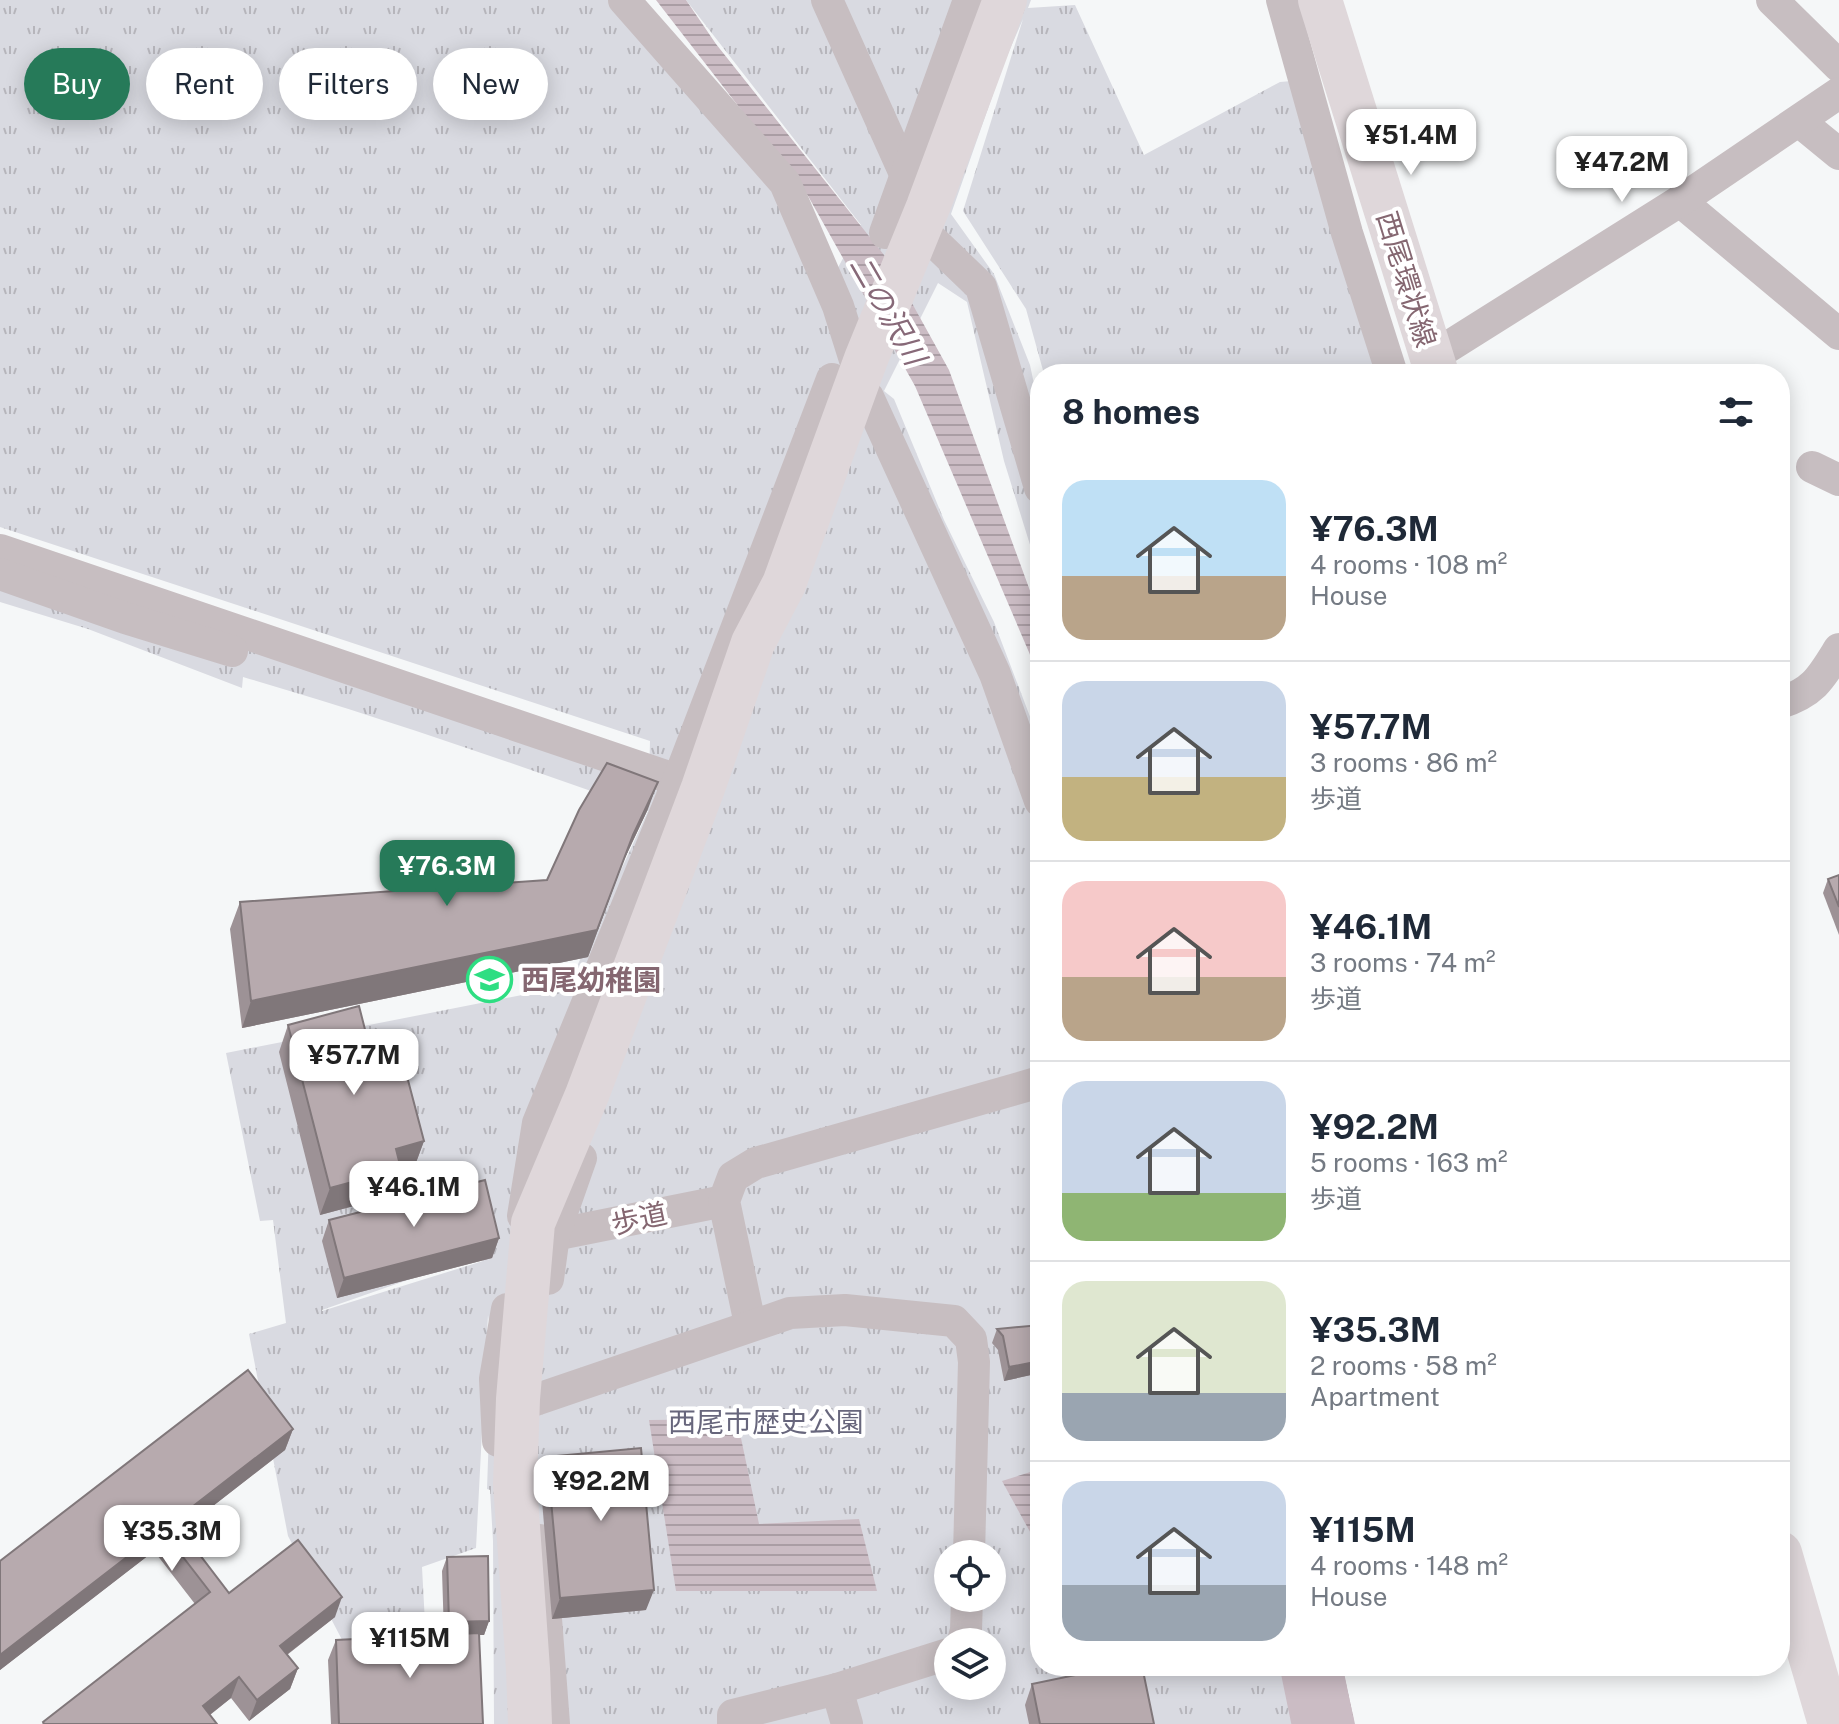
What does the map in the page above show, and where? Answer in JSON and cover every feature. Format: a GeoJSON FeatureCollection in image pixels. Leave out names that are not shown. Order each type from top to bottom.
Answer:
{"type":"FeatureCollection","features":[{"type":"Feature","properties":{"kind":"street"},"geometry":{"type":"LineString","coordinates":[[624,0],[785,183],[838,306],[857,378],[995,674],[1030,773]]}},
{"type":"Feature","properties":{"kind":"street"},"geometry":{"type":"LineString","coordinates":[[827,0],[926,205],[981,287],[1030,454]]}},
{"type":"Feature","properties":{"kind":"street"},"geometry":{"type":"LineString","coordinates":[[926,205],[969,0]]}},
{"type":"Feature","properties":{"kind":"street"},"geometry":{"type":"LineString","coordinates":[[514,1724],[504,1596],[495,1379],[538,1123],[684,789],[784,584],[857,378],[1005,0]]}},
{"type":"Feature","properties":{"kind":"street"},"geometry":{"type":"LineString","coordinates":[[885,233],[926,205],[1019,0]]}},
{"type":"Feature","properties":{"kind":"street"},"geometry":{"type":"LineString","coordinates":[[1282,0],[1347,233],[1389,364]]}},
{"type":"Feature","properties":{"kind":"street","name":"西尾環状線"},"geometry":{"type":"LineString","coordinates":[[1320,0],[1434,364]]}},
{"type":"Feature","properties":{"kind":"street"},"geometry":{"type":"LineString","coordinates":[[1772,0],[1839,66]]}},
{"type":"Feature","properties":{"kind":"street"},"geometry":{"type":"LineString","coordinates":[[1436,364],[1839,93]]}},
{"type":"Feature","properties":{"kind":"street"},"geometry":{"type":"LineString","coordinates":[[1800,122],[1839,154]]}},
{"type":"Feature","properties":{"kind":"street"},"geometry":{"type":"LineString","coordinates":[[1680,201],[1839,334]]}},
{"type":"Feature","properties":{"kind":"street"},"geometry":{"type":"LineString","coordinates":[[554,1724],[531,1442],[554,1235],[633,1014],[850,446]]}},
{"type":"Feature","properties":{"kind":"street"},"geometry":{"type":"LineString","coordinates":[[0,550],[684,789]]}},
{"type":"Feature","properties":{"kind":"street"},"geometry":{"type":"LineString","coordinates":[[0,574],[125,618],[684,789]]}},
{"type":"Feature","properties":{"kind":"street"},"geometry":{"type":"LineString","coordinates":[[1790,700],[1817,684],[1839,649]]}},
{"type":"Feature","properties":{"kind":"street"},"geometry":{"type":"LineString","coordinates":[[530,1724],[515,1484],[518,1399],[533,1223],[587,1095],[684,789]]}},
{"type":"Feature","properties":{"kind":"street"},"geometry":{"type":"LineString","coordinates":[[750,1324],[724,1201],[733,1177],[756,1163],[1030,1085]]}},
{"type":"Feature","properties":{"kind":"street","name":"歩道"},"geometry":{"type":"LineString","coordinates":[[554,1235],[724,1201]]}},
{"type":"Feature","properties":{"kind":"street"},"geometry":{"type":"LineString","coordinates":[[535,1400],[750,1324],[790,1313],[845,1310],[954,1321],[971,1339],[974,1362],[969,1540]]}},
{"type":"Feature","properties":{"kind":"street"},"geometry":{"type":"LineString","coordinates":[[1790,1587],[1830,1724]]}},
{"type":"Feature","properties":{"kind":"street"},"geometry":{"type":"LineString","coordinates":[[733,1724],[733,1715],[837,1689],[934,1658]]}},
{"type":"Feature","properties":{"kind":"street"},"geometry":{"type":"LineString","coordinates":[[837,1689],[847,1724]]}},
{"type":"Feature","properties":{"kind":"green space","name":"西尾市歴史公園"},"geometry":{"type":"Polygon","coordinates":[[[0,0],[619,0],[824,240],[834,275],[861,225],[686,0],[1031,0],[1028,8],[1075,5],[1144,155],[1280,82],[1315,79],[1394,364],[1041,364],[1026,309],[963,211],[1023,19],[1004,63],[951,214],[994,274],[1030,365],[1030,545],[1004,461],[967,302],[938,283],[884,391],[894,399],[944,520],[994,622],[1030,717],[1030,1676],[1337,1676],[1348,1724],[494,1724],[493,1541],[490,1490],[487,1489],[492,1345],[488,1315],[476,1548],[422,1567],[426,1642],[352,1659],[288,1536],[249,1334],[286,1323],[273,1220],[260,1221],[226,1053],[568,986],[648,811],[295,692],[243,677],[242,688],[88,629],[0,602],[0,557],[649,779],[650,741],[0,527],[0,0]],[[482,1254],[322,1310],[483,1261],[482,1254]]]}},
{"type":"Feature","properties":{"kind":"water","name":"二の沢川"},"geometry":{"type":"Polygon","coordinates":[[[656,0],[686,0],[716,44],[888,260],[949,370],[1030,591],[1030,655],[915,386],[808,196],[656,0]]]}},
{"type":"Feature","properties":{"kind":"water"},"geometry":{"type":"Polygon","coordinates":[[[737,1419],[759,1524],[859,1519],[877,1591],[676,1591],[649,1420],[737,1419]]]}},
{"type":"Feature","properties":{"kind":"water"},"geometry":{"type":"Polygon","coordinates":[[[1030,1472],[1030,1532],[1002,1481],[1030,1472]]]}},
{"type":"Feature","properties":{"kind":"water"},"geometry":{"type":"Polygon","coordinates":[[[1319,1676],[1344,1676],[1355,1724],[1330,1724],[1319,1676]]]}},
{"type":"Feature","properties":{"kind":"building"},"geometry":{"type":"Polygon","coordinates":[[[607,763],[658,782],[633,835],[597,930],[251,1001],[240,902],[547,880],[579,810],[607,763]]]}},
{"type":"Feature","properties":{"kind":"building"},"geometry":{"type":"Polygon","coordinates":[[[1839,875],[1839,907],[1828,879],[1839,875]]]}},
{"type":"Feature","properties":{"kind":"building"},"geometry":{"type":"Polygon","coordinates":[[[359,1006],[371,1053],[399,1046],[424,1141],[396,1149],[401,1169],[330,1188],[288,1025],[359,1006]]]}},
{"type":"Feature","properties":{"kind":"building"},"geometry":{"type":"Polygon","coordinates":[[[485,1180],[499,1238],[344,1278],[329,1220],[485,1180]]]}},
{"type":"Feature","properties":{"kind":"building"},"geometry":{"type":"Polygon","coordinates":[[[1030,1326],[1030,1363],[1009,1367],[1003,1336],[997,1329],[1030,1326]]]}},
{"type":"Feature","properties":{"kind":"building"},"geometry":{"type":"Polygon","coordinates":[[[248,1370],[293,1429],[174,1521],[229,1593],[298,1540],[342,1597],[280,1646],[298,1668],[257,1700],[239,1677],[203,1706],[217,1724],[44,1724],[210,1592],[162,1530],[0,1655],[0,1561],[248,1370]]]}},
{"type":"Feature","properties":{"kind":"building"},"geometry":{"type":"Polygon","coordinates":[[[641,1448],[654,1590],[560,1598],[547,1457],[641,1448]]]}},
{"type":"Feature","properties":{"kind":"building"},"geometry":{"type":"Polygon","coordinates":[[[488,1556],[489,1621],[449,1622],[447,1557],[488,1556]]]}},
{"type":"Feature","properties":{"kind":"building"},"geometry":{"type":"Polygon","coordinates":[[[479,1633],[483,1724],[339,1724],[336,1640],[479,1633]]]}},
{"type":"Feature","properties":{"kind":"building"},"geometry":{"type":"Polygon","coordinates":[[[1070,1676],[1144,1676],[1154,1724],[1040,1724],[1032,1684],[1070,1676]]]}},
{"type":"Feature","properties":{"kind":"waterway","name":"二の沢川"},"geometry":{"type":"LineString","coordinates":[[1313,1676],[1323,1724]]}},
{"type":"Feature","properties":{"kind":"place","name":"西尾幼稚園"},"geometry":{"type":"Point","coordinates":[490,979]}}]}
